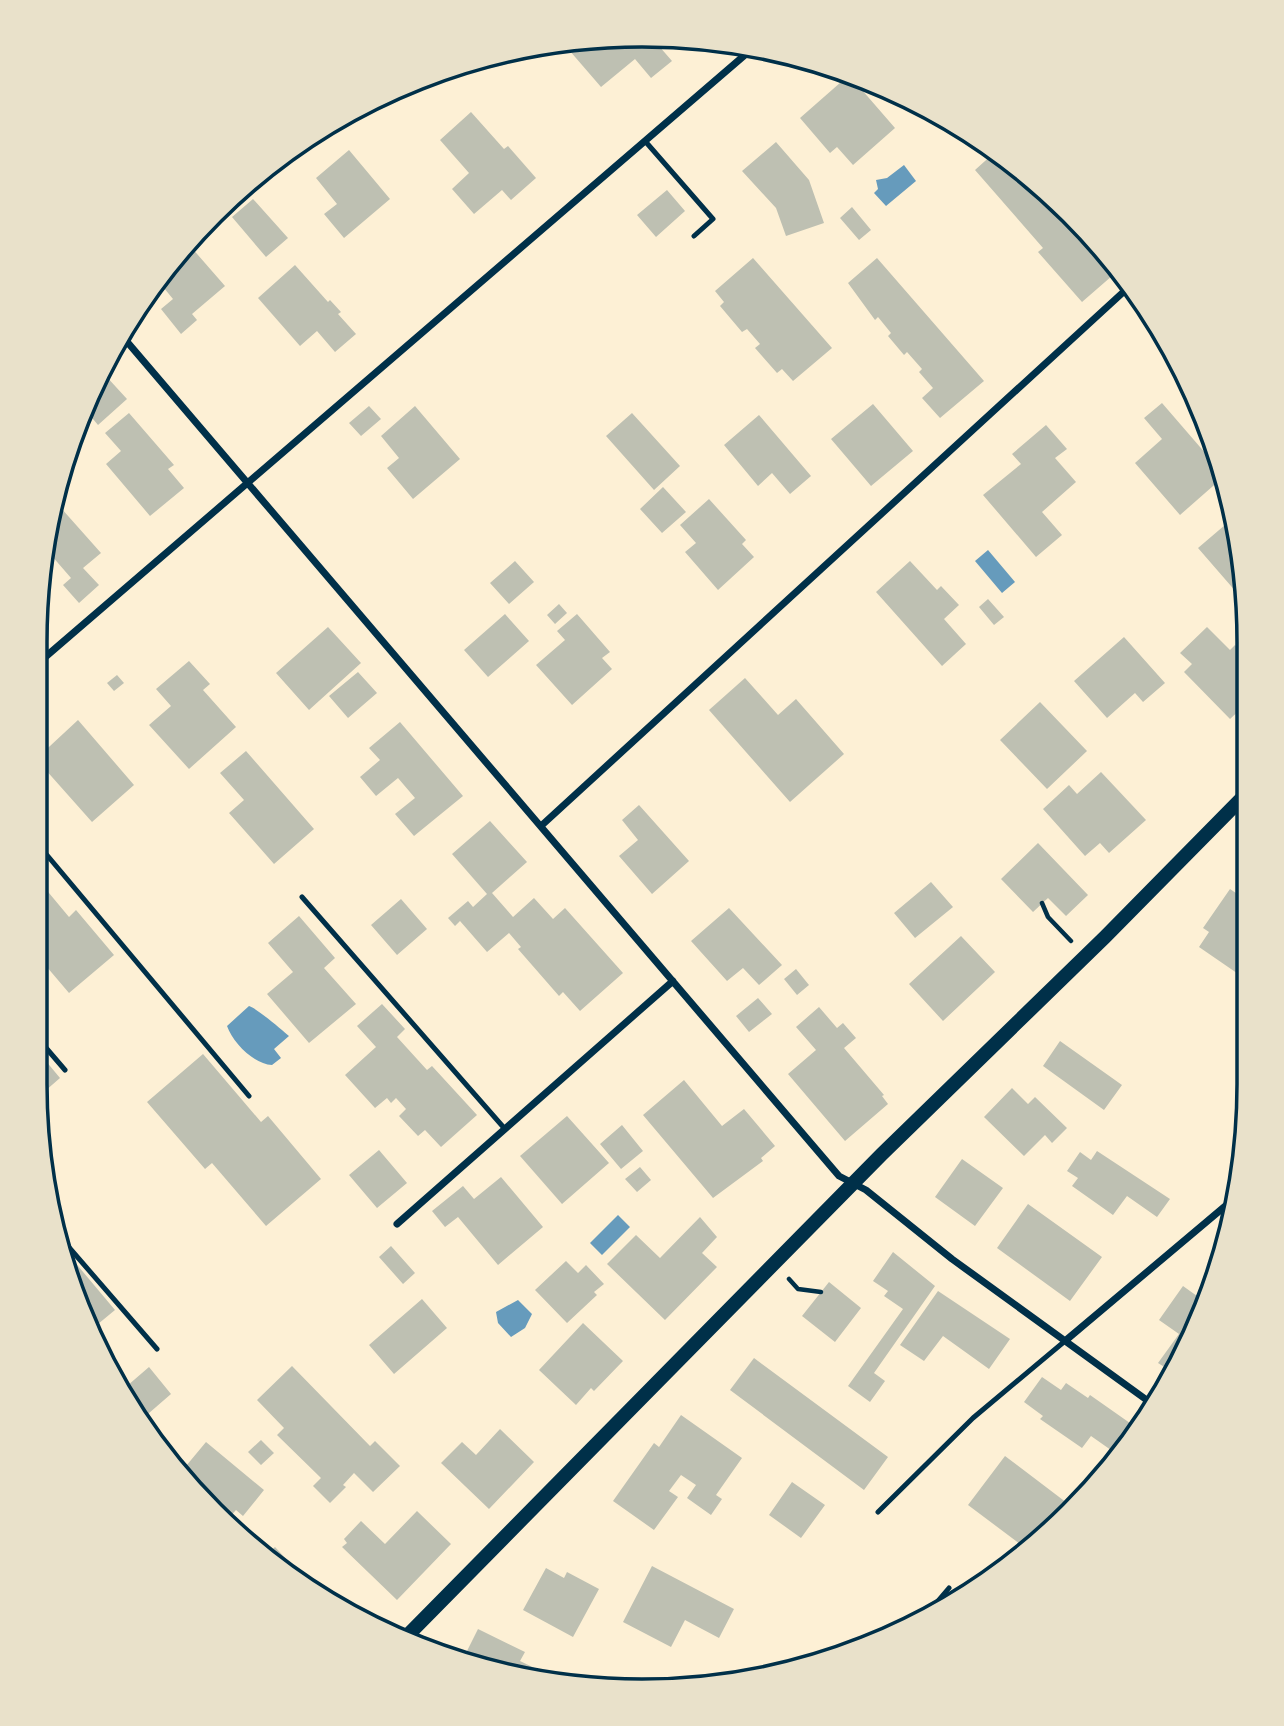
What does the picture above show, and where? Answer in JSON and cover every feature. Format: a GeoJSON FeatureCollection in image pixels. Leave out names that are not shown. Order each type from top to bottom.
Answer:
{"type":"FeatureCollection","features":[{"type":"Feature","properties":{"kind":"main road"},"geometry":{"type":"LineString","coordinates":[[411,1632],[854,1183],[1105,937],[1237,803]]}},
{"type":"Feature","properties":{"kind":"street"},"geometry":{"type":"LineString","coordinates":[[47,656],[743,56]]}},
{"type":"Feature","properties":{"kind":"street"},"geometry":{"type":"LineString","coordinates":[[541,826],[1123,292]]}},
{"type":"Feature","properties":{"kind":"street"},"geometry":{"type":"LineString","coordinates":[[128,343],[839,1176],[854,1183],[1146,1399]]}},
{"type":"Feature","properties":{"kind":"street"},"geometry":{"type":"LineString","coordinates":[[397,1224],[673,981]]}},
{"type":"Feature","properties":{"kind":"street"},"geometry":{"type":"LineString","coordinates":[[1065,1341],[1223,1208]]}},
{"type":"Feature","properties":{"kind":"lane"},"geometry":{"type":"LineString","coordinates":[[645,141],[713,219],[694,236]]}},
{"type":"Feature","properties":{"kind":"lane"},"geometry":{"type":"LineString","coordinates":[[47,855],[249,1096]]}},
{"type":"Feature","properties":{"kind":"lane"},"geometry":{"type":"LineString","coordinates":[[302,897],[505,1129]]}},
{"type":"Feature","properties":{"kind":"lane"},"geometry":{"type":"LineString","coordinates":[[47,1049],[65,1070]]}},
{"type":"Feature","properties":{"kind":"lane"},"geometry":{"type":"LineString","coordinates":[[72,1250],[157,1349]]}},
{"type":"Feature","properties":{"kind":"lane"},"geometry":{"type":"LineString","coordinates":[[878,1512],[973,1419],[1065,1341]]}},
{"type":"Feature","properties":{"kind":"lane"},"geometry":{"type":"LineString","coordinates":[[940,1598],[949,1588]]}},
{"type":"Feature","properties":{"kind":"path"},"geometry":{"type":"LineString","coordinates":[[1042,903],[1048,917],[1071,941]]}},
{"type":"Feature","properties":{"kind":"path"},"geometry":{"type":"LineString","coordinates":[[786,1275],[798,1289],[821,1292]]}},
{"type":"Feature","properties":{"kind":"water"},"geometry":{"type":"Polygon","coordinates":[[[904,165],[916,181],[886,206],[874,193],[878,189],[876,180],[887,178],[904,165]]]}},
{"type":"Feature","properties":{"kind":"water"},"geometry":{"type":"Polygon","coordinates":[[[988,550],[1015,582],[1002,593],[975,561],[988,550]]]}},
{"type":"Feature","properties":{"kind":"water"},"geometry":{"type":"Polygon","coordinates":[[[249,1006],[289,1036],[274,1049],[281,1058],[272,1065],[258,1061],[245,1052],[227,1026],[249,1006]]]}},
{"type":"Feature","properties":{"kind":"water"},"geometry":{"type":"Polygon","coordinates":[[[618,1215],[630,1227],[602,1255],[590,1243],[618,1215]]]}},
{"type":"Feature","properties":{"kind":"water"},"geometry":{"type":"Polygon","coordinates":[[[518,1300],[532,1314],[525,1328],[511,1337],[498,1323],[496,1312],[518,1300]]]}},
{"type":"Feature","properties":{"kind":"building"},"geometry":{"type":"Polygon","coordinates":[[[661,48],[672,61],[651,78],[635,59],[601,87],[570,52],[661,48]]]}},
{"type":"Feature","properties":{"kind":"building"},"geometry":{"type":"Polygon","coordinates":[[[841,82],[862,90],[895,128],[853,165],[837,147],[830,153],[800,118],[841,82]]]}},
{"type":"Feature","properties":{"kind":"building"},"geometry":{"type":"Polygon","coordinates":[[[471,112],[504,149],[508,146],[536,178],[511,200],[502,190],[474,214],[452,189],[469,173],[440,140],[471,112]]]}},
{"type":"Feature","properties":{"kind":"building"},"geometry":{"type":"Polygon","coordinates":[[[776,142],[809,180],[824,223],[786,236],[776,208],[742,171],[776,142]]]}},
{"type":"Feature","properties":{"kind":"building"},"geometry":{"type":"Polygon","coordinates":[[[349,150],[390,199],[344,238],[324,214],[337,204],[316,178],[349,150]]]}},
{"type":"Feature","properties":{"kind":"building"},"geometry":{"type":"Polygon","coordinates":[[[988,158],[1004,170],[1063,221],[1111,277],[1082,302],[1038,252],[1043,248],[975,170],[988,158]]]}},
{"type":"Feature","properties":{"kind":"building"},"geometry":{"type":"Polygon","coordinates":[[[667,190],[685,211],[656,237],[637,215],[667,190]]]}},
{"type":"Feature","properties":{"kind":"building"},"geometry":{"type":"Polygon","coordinates":[[[253,199],[288,238],[266,257],[232,217],[253,199]]]}},
{"type":"Feature","properties":{"kind":"building"},"geometry":{"type":"Polygon","coordinates":[[[852,207],[871,230],[859,240],[840,218],[852,207]]]}},
{"type":"Feature","properties":{"kind":"building"},"geometry":{"type":"Polygon","coordinates":[[[194,251],[225,286],[192,314],[197,320],[181,334],[161,309],[173,299],[164,288],[194,251]]]}},
{"type":"Feature","properties":{"kind":"building"},"geometry":{"type":"Polygon","coordinates":[[[753,258],[832,348],[793,381],[782,369],[777,373],[755,348],[760,344],[747,329],[742,332],[720,306],[724,302],[715,291],[753,258]]]}},
{"type":"Feature","properties":{"kind":"building"},"geometry":{"type":"Polygon","coordinates":[[[877,258],[984,381],[940,418],[922,398],[933,388],[919,372],[922,369],[907,352],[904,355],[888,336],[891,333],[878,317],[875,320],[848,283],[877,258]]]}},
{"type":"Feature","properties":{"kind":"building"},"geometry":{"type":"Polygon","coordinates":[[[295,265],[328,302],[330,300],[341,312],[338,314],[356,334],[335,352],[317,331],[300,346],[258,298],[295,265]]]}},
{"type":"Feature","properties":{"kind":"building"},"geometry":{"type":"Polygon","coordinates":[[[109,379],[127,399],[98,425],[92,417],[109,379]]]}},
{"type":"Feature","properties":{"kind":"building"},"geometry":{"type":"Polygon","coordinates":[[[1162,403],[1206,454],[1215,484],[1180,515],[1135,463],[1162,439],[1144,418],[1162,403]]]}},
{"type":"Feature","properties":{"kind":"building"},"geometry":{"type":"Polygon","coordinates":[[[873,404],[913,451],[871,486],[831,439],[873,404]]]}},
{"type":"Feature","properties":{"kind":"building"},"geometry":{"type":"Polygon","coordinates":[[[369,406],[381,419],[361,436],[349,423],[369,406]]]}},
{"type":"Feature","properties":{"kind":"building"},"geometry":{"type":"Polygon","coordinates":[[[415,406],[460,459],[413,499],[387,468],[399,458],[381,436],[415,406]]]}},
{"type":"Feature","properties":{"kind":"building"},"geometry":{"type":"Polygon","coordinates":[[[129,413],[174,465],[168,469],[184,488],[150,516],[106,464],[121,451],[105,433],[129,413]]]}},
{"type":"Feature","properties":{"kind":"building"},"geometry":{"type":"Polygon","coordinates":[[[632,413],[680,466],[654,490],[606,436],[632,413]]]}},
{"type":"Feature","properties":{"kind":"building"},"geometry":{"type":"Polygon","coordinates":[[[759,415],[811,476],[790,494],[772,473],[758,486],[724,445],[759,415]]]}},
{"type":"Feature","properties":{"kind":"building"},"geometry":{"type":"Polygon","coordinates":[[[1046,425],[1067,449],[1055,458],[1076,482],[1042,512],[1062,535],[1036,557],[983,495],[1021,464],[1012,454],[1046,425]]]}},
{"type":"Feature","properties":{"kind":"building"},"geometry":{"type":"Polygon","coordinates":[[[663,487],[686,512],[662,533],[640,509],[663,487]]]}},
{"type":"Feature","properties":{"kind":"building"},"geometry":{"type":"Polygon","coordinates":[[[709,499],[746,540],[742,544],[754,557],[718,590],[685,552],[696,543],[680,525],[709,499]]]}},
{"type":"Feature","properties":{"kind":"building"},"geometry":{"type":"Polygon","coordinates":[[[63,510],[101,553],[83,568],[99,585],[79,603],[63,585],[71,578],[53,557],[63,510]]]}},
{"type":"Feature","properties":{"kind":"building"},"geometry":{"type":"Polygon","coordinates":[[[1225,525],[1234,589],[1198,548],[1225,525]]]}},
{"type":"Feature","properties":{"kind":"building"},"geometry":{"type":"Polygon","coordinates":[[[515,561],[534,582],[509,604],[490,583],[515,561]]]}},
{"type":"Feature","properties":{"kind":"building"},"geometry":{"type":"Polygon","coordinates":[[[910,561],[937,590],[941,586],[959,605],[944,619],[966,644],[942,666],[876,592],[910,561]]]}},
{"type":"Feature","properties":{"kind":"building"},"geometry":{"type":"Polygon","coordinates":[[[988,599],[1004,617],[994,625],[979,607],[988,599]]]}},
{"type":"Feature","properties":{"kind":"building"},"geometry":{"type":"Polygon","coordinates":[[[559,604],[567,613],[555,624],[547,615],[559,604]]]}},
{"type":"Feature","properties":{"kind":"building"},"geometry":{"type":"Polygon","coordinates":[[[505,614],[529,641],[488,677],[464,650],[505,614]]]}},
{"type":"Feature","properties":{"kind":"building"},"geometry":{"type":"Polygon","coordinates":[[[577,614],[610,652],[602,658],[612,669],[572,705],[536,665],[565,640],[557,631],[577,614]]]}},
{"type":"Feature","properties":{"kind":"building"},"geometry":{"type":"Polygon","coordinates":[[[328,627],[361,663],[309,710],[276,673],[328,627]]]}},
{"type":"Feature","properties":{"kind":"building"},"geometry":{"type":"Polygon","coordinates":[[[1207,627],[1230,650],[1235,645],[1237,647],[1237,712],[1230,719],[1184,672],[1192,664],[1180,653],[1207,627]]]}},
{"type":"Feature","properties":{"kind":"building"},"geometry":{"type":"Polygon","coordinates":[[[1124,637],[1165,683],[1143,702],[1135,693],[1107,718],[1074,681],[1124,637]]]}},
{"type":"Feature","properties":{"kind":"building"},"geometry":{"type":"Polygon","coordinates":[[[189,661],[210,684],[203,690],[236,727],[189,769],[149,725],[171,706],[156,689],[189,661]]]}},
{"type":"Feature","properties":{"kind":"building"},"geometry":{"type":"Polygon","coordinates":[[[358,672],[377,693],[348,718],[329,696],[358,672]]]}},
{"type":"Feature","properties":{"kind":"building"},"geometry":{"type":"Polygon","coordinates":[[[117,675],[124,683],[114,691],[107,683],[117,675]]]}},
{"type":"Feature","properties":{"kind":"building"},"geometry":{"type":"Polygon","coordinates":[[[745,678],[778,715],[796,699],[844,754],[790,802],[709,710],[745,678]]]}},
{"type":"Feature","properties":{"kind":"building"},"geometry":{"type":"Polygon","coordinates":[[[1040,702],[1087,751],[1047,789],[1000,740],[1040,702]]]}},
{"type":"Feature","properties":{"kind":"building"},"geometry":{"type":"Polygon","coordinates":[[[78,720],[134,785],[92,822],[47,771],[47,749],[78,720]]]}},
{"type":"Feature","properties":{"kind":"building"},"geometry":{"type":"Polygon","coordinates":[[[400,722],[463,796],[414,836],[395,814],[415,798],[398,778],[376,796],[360,777],[380,760],[369,748],[400,722]]]}},
{"type":"Feature","properties":{"kind":"building"},"geometry":{"type":"Polygon","coordinates":[[[246,751],[314,829],[274,864],[229,813],[244,800],[220,773],[246,751]]]}},
{"type":"Feature","properties":{"kind":"building"},"geometry":{"type":"Polygon","coordinates":[[[1101,772],[1146,820],[1109,853],[1100,843],[1085,856],[1043,809],[1069,785],[1077,794],[1101,772]]]}},
{"type":"Feature","properties":{"kind":"building"},"geometry":{"type":"Polygon","coordinates":[[[639,805],[689,861],[652,894],[619,856],[638,840],[622,820],[639,805]]]}},
{"type":"Feature","properties":{"kind":"building"},"geometry":{"type":"Polygon","coordinates":[[[490,821],[527,862],[492,893],[513,917],[534,898],[553,919],[565,908],[623,973],[580,1011],[563,992],[559,996],[518,949],[521,947],[509,933],[487,952],[460,921],[455,926],[448,918],[468,901],[473,907],[487,894],[452,854],[490,821]]]}},
{"type":"Feature","properties":{"kind":"building"},"geometry":{"type":"Polygon","coordinates":[[[1038,843],[1088,895],[1066,916],[1048,898],[1033,912],[1001,879],[1038,843]]]}},
{"type":"Feature","properties":{"kind":"building"},"geometry":{"type":"Polygon","coordinates":[[[931,882],[953,907],[915,938],[894,913],[931,882]]]}},
{"type":"Feature","properties":{"kind":"building"},"geometry":{"type":"Polygon","coordinates":[[[1230,889],[1237,894],[1237,973],[1199,947],[1209,932],[1203,928],[1230,889]]]}},
{"type":"Feature","properties":{"kind":"building"},"geometry":{"type":"Polygon","coordinates":[[[47,891],[69,917],[76,910],[114,955],[69,993],[47,967],[47,891]]]}},
{"type":"Feature","properties":{"kind":"building"},"geometry":{"type":"Polygon","coordinates":[[[401,899],[427,929],[397,955],[371,925],[401,899]]]}},
{"type":"Feature","properties":{"kind":"building"},"geometry":{"type":"Polygon","coordinates":[[[729,908],[782,965],[759,985],[743,968],[727,981],[691,941],[729,908]]]}},
{"type":"Feature","properties":{"kind":"building"},"geometry":{"type":"Polygon","coordinates":[[[299,916],[335,958],[324,968],[356,1004],[309,1043],[267,994],[293,972],[268,943],[299,916]]]}},
{"type":"Feature","properties":{"kind":"building"},"geometry":{"type":"Polygon","coordinates":[[[961,936],[995,972],[943,1021],[909,984],[961,936]]]}},
{"type":"Feature","properties":{"kind":"building"},"geometry":{"type":"Polygon","coordinates":[[[796,969],[809,985],[797,995],[784,979],[796,969]]]}},
{"type":"Feature","properties":{"kind":"building"},"geometry":{"type":"Polygon","coordinates":[[[758,998],[772,1014],[749,1032],[736,1016],[758,998]]]}},
{"type":"Feature","properties":{"kind":"building"},"geometry":{"type":"Polygon","coordinates":[[[382,1004],[405,1029],[397,1037],[427,1070],[432,1066],[477,1115],[441,1147],[425,1130],[418,1136],[399,1116],[406,1109],[396,1098],[391,1103],[387,1098],[375,1108],[345,1075],[376,1047],[357,1026],[382,1004]]]}},
{"type":"Feature","properties":{"kind":"building"},"geometry":{"type":"Polygon","coordinates":[[[819,1007],[837,1028],[843,1023],[856,1038],[844,1048],[884,1095],[882,1096],[888,1104],[845,1141],[788,1074],[816,1050],[796,1027],[819,1007]]]}},
{"type":"Feature","properties":{"kind":"building"},"geometry":{"type":"Polygon","coordinates":[[[1060,1041],[1122,1085],[1104,1110],[1043,1066],[1060,1041]]]}},
{"type":"Feature","properties":{"kind":"building"},"geometry":{"type":"Polygon","coordinates":[[[203,1054],[261,1122],[268,1116],[321,1179],[266,1226],[212,1163],[205,1169],[147,1102],[203,1054]]]}},
{"type":"Feature","properties":{"kind":"building"},"geometry":{"type":"Polygon","coordinates":[[[47,1062],[60,1078],[47,1089],[47,1062]]]}},
{"type":"Feature","properties":{"kind":"building"},"geometry":{"type":"Polygon","coordinates":[[[684,1080],[722,1126],[744,1109],[775,1146],[761,1158],[763,1161],[713,1198],[643,1115],[684,1080]]]}},
{"type":"Feature","properties":{"kind":"building"},"geometry":{"type":"Polygon","coordinates":[[[1012,1088],[1028,1104],[1035,1097],[1067,1128],[1052,1143],[1045,1135],[1024,1156],[984,1117],[1012,1088]]]}},
{"type":"Feature","properties":{"kind":"building"},"geometry":{"type":"Polygon","coordinates":[[[567,1116],[609,1163],[562,1204],[520,1156],[567,1116]]]}},
{"type":"Feature","properties":{"kind":"building"},"geometry":{"type":"Polygon","coordinates":[[[622,1125],[643,1151],[621,1169],[600,1144],[622,1125]]]}},
{"type":"Feature","properties":{"kind":"building"},"geometry":{"type":"Polygon","coordinates":[[[379,1150],[407,1183],[377,1208],[349,1175],[379,1150]]]}},
{"type":"Feature","properties":{"kind":"building"},"geometry":{"type":"Polygon","coordinates":[[[1097,1151],[1170,1199],[1157,1217],[1127,1196],[1113,1215],[1072,1186],[1078,1178],[1067,1171],[1080,1152],[1091,1160],[1097,1151]]]}},
{"type":"Feature","properties":{"kind":"building"},"geometry":{"type":"Polygon","coordinates":[[[962,1159],[1003,1188],[975,1226],[935,1197],[962,1159]]]}},
{"type":"Feature","properties":{"kind":"building"},"geometry":{"type":"Polygon","coordinates":[[[640,1167],[651,1180],[637,1192],[625,1179],[640,1167]]]}},
{"type":"Feature","properties":{"kind":"building"},"geometry":{"type":"Polygon","coordinates":[[[501,1177],[543,1227],[498,1265],[458,1217],[445,1227],[432,1211],[463,1186],[474,1199],[501,1177]]]}},
{"type":"Feature","properties":{"kind":"building"},"geometry":{"type":"Polygon","coordinates":[[[1028,1204],[1102,1257],[1070,1301],[997,1248],[1028,1204]]]}},
{"type":"Feature","properties":{"kind":"building"},"geometry":{"type":"Polygon","coordinates":[[[700,1217],[717,1237],[702,1253],[717,1267],[665,1320],[607,1264],[636,1235],[660,1258],[700,1217]]]}},
{"type":"Feature","properties":{"kind":"building"},"geometry":{"type":"Polygon","coordinates":[[[391,1246],[415,1273],[403,1284],[379,1257],[391,1246]]]}},
{"type":"Feature","properties":{"kind":"building"},"geometry":{"type":"Polygon","coordinates":[[[893,1252],[935,1286],[874,1373],[885,1381],[870,1402],[848,1386],[903,1309],[884,1296],[888,1291],[873,1281],[893,1252]]]}},
{"type":"Feature","properties":{"kind":"building"},"geometry":{"type":"Polygon","coordinates":[[[566,1261],[578,1273],[586,1265],[604,1284],[594,1292],[597,1295],[567,1323],[535,1290],[566,1261]]]}},
{"type":"Feature","properties":{"kind":"building"},"geometry":{"type":"Polygon","coordinates":[[[75,1263],[115,1310],[98,1324],[75,1263]]]}},
{"type":"Feature","properties":{"kind":"building"},"geometry":{"type":"Polygon","coordinates":[[[829,1282],[861,1308],[835,1342],[802,1316],[829,1282]]]}},
{"type":"Feature","properties":{"kind":"building"},"geometry":{"type":"Polygon","coordinates":[[[1183,1286],[1197,1296],[1164,1367],[1158,1363],[1179,1334],[1159,1320],[1183,1286]]]}},
{"type":"Feature","properties":{"kind":"building"},"geometry":{"type":"Polygon","coordinates":[[[938,1291],[1010,1339],[989,1369],[943,1336],[924,1361],[900,1345],[938,1291]]]}},
{"type":"Feature","properties":{"kind":"building"},"geometry":{"type":"Polygon","coordinates":[[[422,1299],[447,1328],[394,1374],[369,1345],[422,1299]]]}},
{"type":"Feature","properties":{"kind":"building"},"geometry":{"type":"Polygon","coordinates":[[[583,1323],[623,1361],[594,1391],[591,1388],[576,1405],[539,1370],[583,1323]]]}},
{"type":"Feature","properties":{"kind":"building"},"geometry":{"type":"Polygon","coordinates":[[[754,1358],[888,1457],[864,1490],[730,1390],[754,1358]]]}},
{"type":"Feature","properties":{"kind":"building"},"geometry":{"type":"Polygon","coordinates":[[[292,1366],[370,1446],[375,1441],[400,1466],[373,1492],[354,1473],[343,1485],[346,1487],[330,1503],[313,1486],[321,1478],[277,1435],[284,1428],[257,1400],[292,1366]]]}},
{"type":"Feature","properties":{"kind":"building"},"geometry":{"type":"Polygon","coordinates":[[[149,1367],[171,1394],[147,1414],[129,1384],[149,1367]]]}},
{"type":"Feature","properties":{"kind":"building"},"geometry":{"type":"Polygon","coordinates":[[[1042,1377],[1061,1390],[1066,1383],[1088,1398],[1090,1395],[1130,1423],[1111,1450],[1091,1436],[1082,1448],[1040,1419],[1043,1416],[1024,1402],[1042,1377]]]}},
{"type":"Feature","properties":{"kind":"building"},"geometry":{"type":"Polygon","coordinates":[[[681,1415],[742,1458],[716,1495],[722,1499],[711,1515],[687,1498],[696,1485],[681,1475],[669,1491],[678,1497],[654,1530],[613,1501],[654,1443],[659,1447],[681,1415]]]}},
{"type":"Feature","properties":{"kind":"building"},"geometry":{"type":"Polygon","coordinates":[[[500,1429],[534,1462],[489,1509],[441,1463],[462,1442],[476,1455],[500,1429]]]}},
{"type":"Feature","properties":{"kind":"building"},"geometry":{"type":"Polygon","coordinates":[[[261,1440],[274,1453],[261,1465],[248,1452],[261,1440]]]}},
{"type":"Feature","properties":{"kind":"building"},"geometry":{"type":"Polygon","coordinates":[[[206,1442],[264,1490],[243,1516],[236,1510],[232,1515],[186,1466],[206,1442]]]}},
{"type":"Feature","properties":{"kind":"building"},"geometry":{"type":"Polygon","coordinates":[[[1005,1456],[1066,1502],[1019,1543],[968,1505],[1005,1456]]]}},
{"type":"Feature","properties":{"kind":"building"},"geometry":{"type":"Polygon","coordinates":[[[792,1482],[825,1505],[801,1538],[769,1515],[792,1482]]]}},
{"type":"Feature","properties":{"kind":"building"},"geometry":{"type":"Polygon","coordinates":[[[417,1511],[451,1544],[397,1600],[342,1547],[347,1543],[344,1539],[361,1521],[385,1544],[417,1511]]]}},
{"type":"Feature","properties":{"kind":"building"},"geometry":{"type":"Polygon","coordinates":[[[275,1547],[290,1563],[280,1556],[272,1549],[275,1547]]]}},
{"type":"Feature","properties":{"kind":"building"},"geometry":{"type":"Polygon","coordinates":[[[652,1566],[734,1609],[719,1638],[685,1620],[671,1647],[623,1622],[652,1566]]]}},
{"type":"Feature","properties":{"kind":"building"},"geometry":{"type":"Polygon","coordinates":[[[546,1568],[564,1578],[567,1572],[599,1589],[573,1637],[523,1610],[546,1568]]]}},
{"type":"Feature","properties":{"kind":"building"},"geometry":{"type":"Polygon","coordinates":[[[478,1629],[525,1652],[520,1661],[536,1669],[488,1658],[467,1652],[478,1629]]]}}]}
